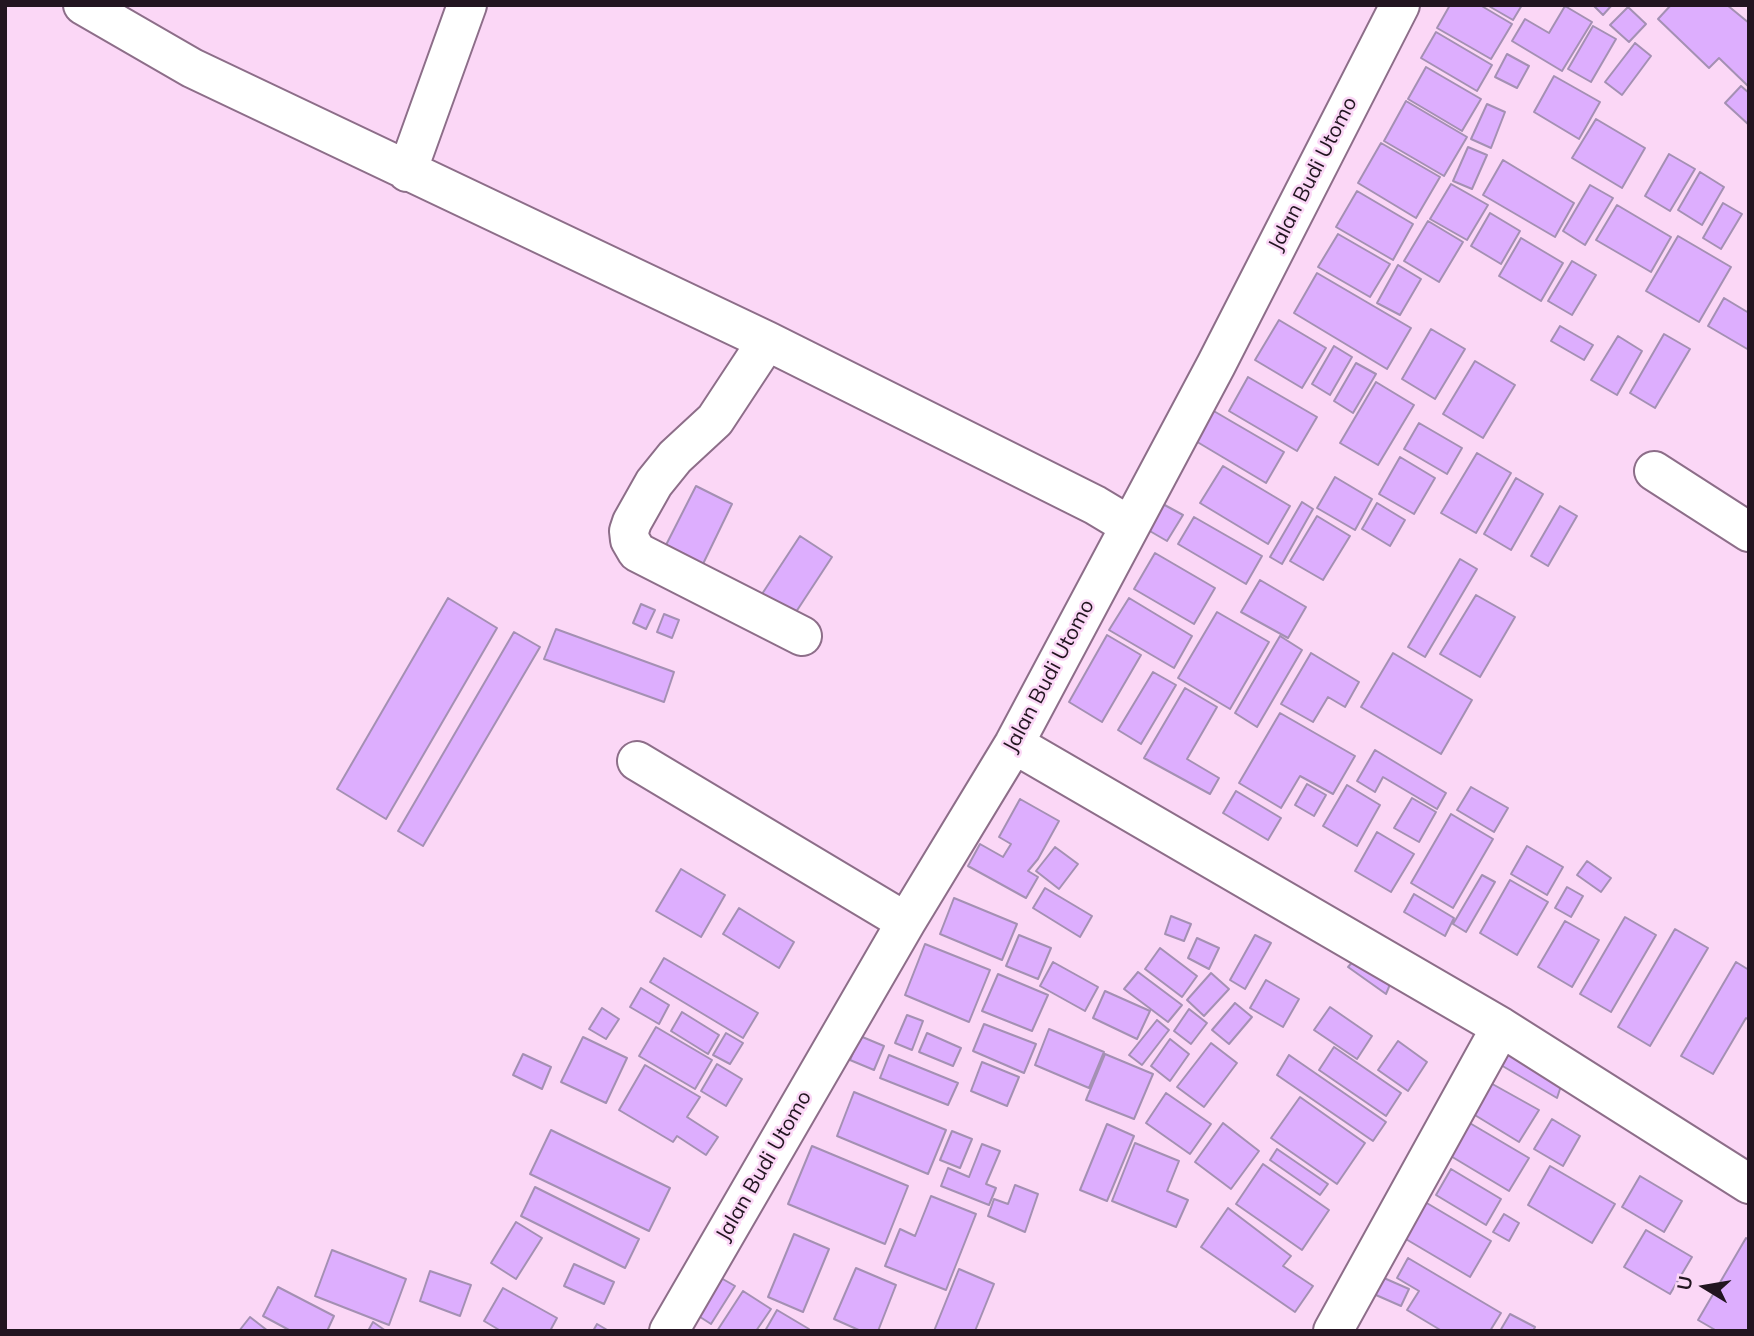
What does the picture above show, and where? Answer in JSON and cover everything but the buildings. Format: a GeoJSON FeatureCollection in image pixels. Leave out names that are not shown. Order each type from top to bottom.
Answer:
{"type":"FeatureCollection","features":[{"type":"Feature","properties":{"kind":"street"},"geometry":{"type":"LineString","coordinates":[[83,5],[192,68],[768,341],[1095,505],[1130,526]]}},
{"type":"Feature","properties":{"kind":"street"},"geometry":{"type":"LineString","coordinates":[[407,172],[467,5]]}},
{"type":"Feature","properties":{"kind":"street","name":"Jalan Budi Utomo"},"geometry":{"type":"LineString","coordinates":[[669,1331],[906,922],[1014,744],[1216,365],[1400,5]]}},
{"type":"Feature","properties":{"kind":"street"},"geometry":{"type":"LineString","coordinates":[[768,341],[715,420],[675,457],[654,483],[632,522],[630,540],[637,552],[802,636]]}},
{"type":"Feature","properties":{"kind":"street"},"geometry":{"type":"LineString","coordinates":[[1654,471],[1749,532]]}},
{"type":"Feature","properties":{"kind":"street"},"geometry":{"type":"LineString","coordinates":[[1014,744],[1501,1027],[1749,1184]]}},
{"type":"Feature","properties":{"kind":"street"},"geometry":{"type":"LineString","coordinates":[[637,761],[906,922]]}},
{"type":"Feature","properties":{"kind":"street"},"geometry":{"type":"LineString","coordinates":[[1333,1331],[1501,1027]]}}]}
